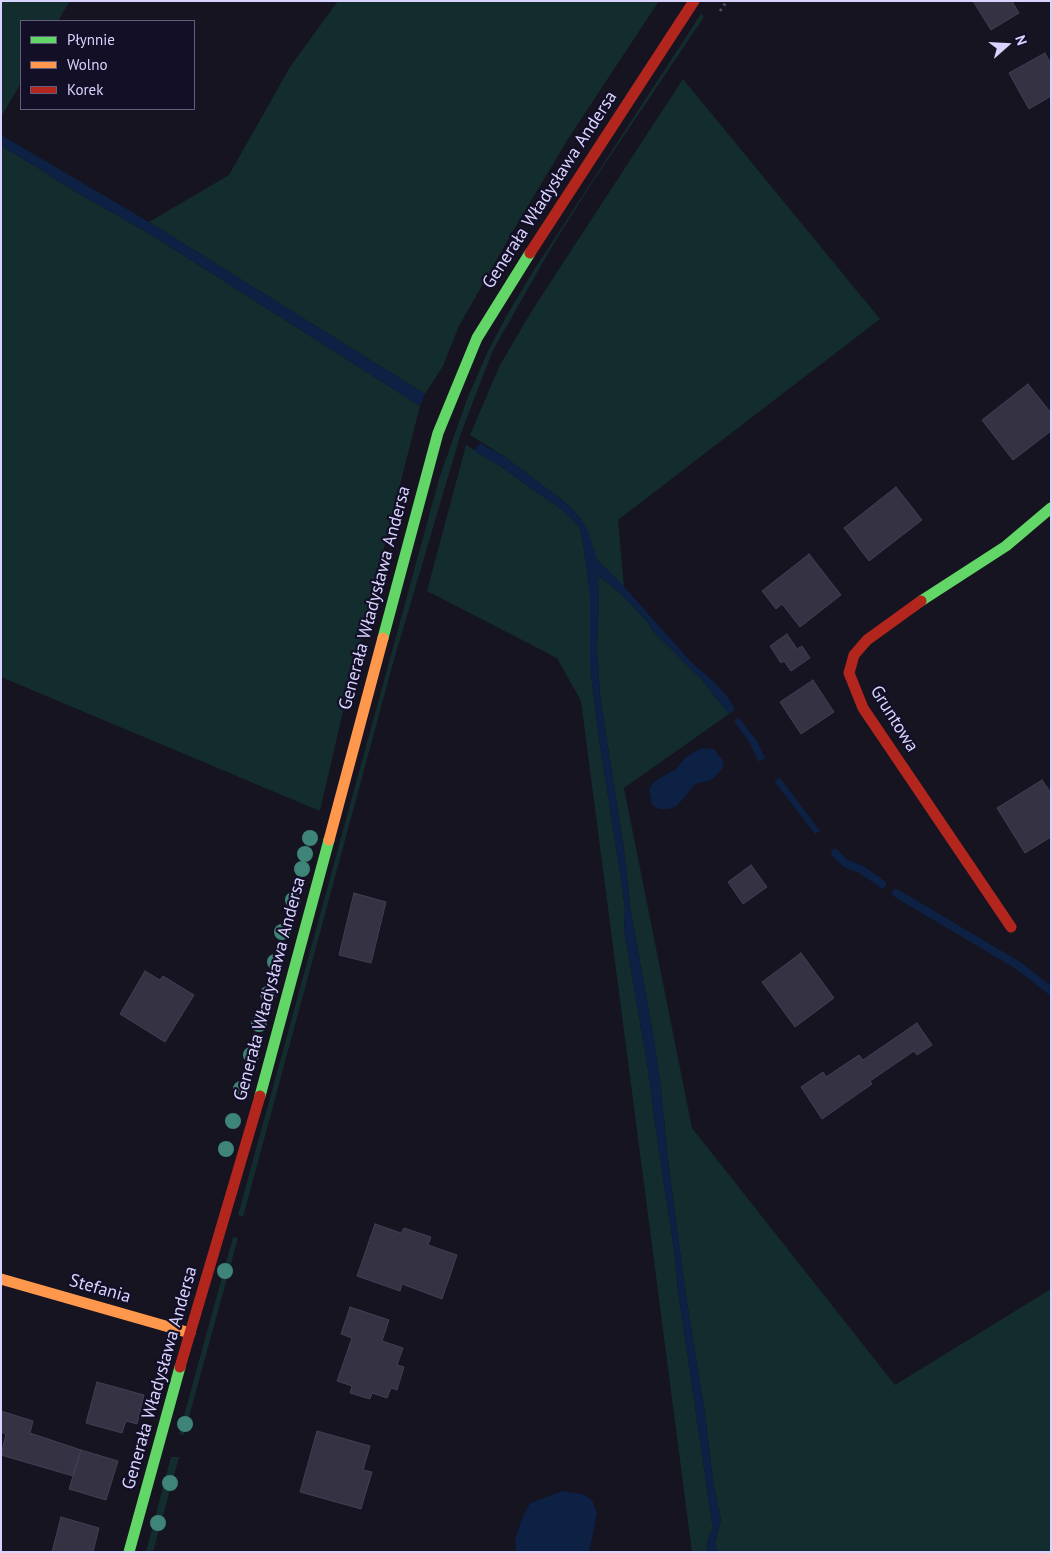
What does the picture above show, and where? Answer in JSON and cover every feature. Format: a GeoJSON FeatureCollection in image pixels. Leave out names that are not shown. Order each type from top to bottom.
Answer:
{"type":"FeatureCollection","features":[{"type":"Feature","properties":{"kind":"street","name":"Generała Władysława Andersa"},"geometry":{"type":"LineString","coordinates":[[129,1552],[190,1333],[257,1107],[438,434],[477,338],[694,1]]}},
{"type":"Feature","properties":{"kind":"street","name":"Gruntowa"},"geometry":{"type":"LineString","coordinates":[[1012,927],[863,708],[849,673],[854,655],[867,640],[906,610],[1006,546],[1051,508]]}},
{"type":"Feature","properties":{"kind":"street","name":"Stefania"},"geometry":{"type":"LineString","coordinates":[[1,1279],[190,1333]]}},
{"type":"Feature","properties":{"kind":"green space"},"geometry":{"type":"Polygon","coordinates":[[[1,1],[70,1],[59,20],[20,20],[20,85],[1,117],[1,1]]]}},
{"type":"Feature","properties":{"kind":"green space"},"geometry":{"type":"Polygon","coordinates":[[[338,1],[659,1],[568,139],[513,231],[459,326],[443,366],[425,394],[149,222],[229,175],[290,67],[338,1]]]}},
{"type":"Feature","properties":{"kind":"green space"},"geometry":{"type":"Polygon","coordinates":[[[701,14],[704,17],[590,186],[551,248],[493,350],[461,433],[393,663],[243,1217],[238,1215],[439,479],[467,399],[488,351],[534,270],[701,14]]]}},
{"type":"Feature","properties":{"kind":"green space"},"geometry":{"type":"Polygon","coordinates":[[[683,79],[880,319],[618,520],[624,587],[597,560],[580,518],[567,504],[505,457],[470,435],[500,365],[533,309],[683,79]]]}},
{"type":"Feature","properties":{"kind":"green space"},"geometry":{"type":"Polygon","coordinates":[[[1,145],[76,192],[150,234],[420,406],[346,698],[320,811],[1,677],[1,145]]]}},
{"type":"Feature","properties":{"kind":"green space"},"geometry":{"type":"Polygon","coordinates":[[[466,445],[500,466],[562,510],[579,526],[583,543],[591,597],[590,666],[598,732],[625,908],[624,929],[648,1069],[713,1530],[710,1533],[707,1545],[708,1552],[692,1552],[581,701],[557,658],[427,591],[466,445]]]}},
{"type":"Feature","properties":{"kind":"green space"},"geometry":{"type":"Polygon","coordinates":[[[597,575],[619,592],[646,620],[653,631],[703,681],[729,714],[624,788],[692,1128],[895,1385],[1051,1289],[1051,1552],[717,1552],[715,1543],[721,1519],[713,1481],[704,1407],[686,1296],[654,1040],[630,906],[625,856],[600,696],[597,650],[599,597],[597,575]]]}},
{"type":"Feature","properties":{"kind":"green space"},"geometry":{"type":"Polygon","coordinates":[[[233,1237],[238,1238],[184,1435],[179,1434],[233,1237]]]}},
{"type":"Feature","properties":{"kind":"green space"},"geometry":{"type":"Polygon","coordinates":[[[171,1457],[179,1457],[153,1552],[146,1552],[171,1457]]]}},
{"type":"Feature","properties":{"kind":"water"},"geometry":{"type":"Polygon","coordinates":[[[1,135],[149,222],[425,394],[420,406],[150,234],[76,192],[1,145],[1,135]]]}},
{"type":"Feature","properties":{"kind":"water"},"geometry":{"type":"Polygon","coordinates":[[[480,443],[505,457],[567,504],[580,518],[589,533],[597,560],[619,581],[691,662],[728,697],[735,710],[729,714],[703,681],[653,631],[646,620],[619,592],[598,575],[597,650],[600,696],[625,856],[630,906],[654,1040],[686,1296],[704,1407],[713,1481],[721,1519],[715,1543],[717,1552],[708,1552],[707,1545],[710,1533],[713,1530],[648,1069],[624,929],[625,908],[598,732],[590,666],[590,597],[583,543],[579,526],[562,510],[500,466],[474,451],[480,443]]]}},
{"type":"Feature","properties":{"kind":"water"},"geometry":{"type":"Polygon","coordinates":[[[739,718],[757,741],[765,758],[759,762],[749,742],[734,721],[739,718]]]}},
{"type":"Feature","properties":{"kind":"water"},"geometry":{"type":"Polygon","coordinates":[[[702,748],[714,749],[722,759],[724,766],[718,774],[711,780],[695,784],[677,806],[669,809],[659,809],[652,805],[649,789],[655,781],[676,769],[686,757],[702,748]]]}},
{"type":"Feature","properties":{"kind":"water"},"geometry":{"type":"Polygon","coordinates":[[[780,778],[820,831],[815,834],[774,781],[780,778]]]}},
{"type":"Feature","properties":{"kind":"water"},"geometry":{"type":"Polygon","coordinates":[[[563,1491],[582,1494],[592,1500],[597,1513],[589,1552],[516,1552],[515,1540],[530,1503],[563,1491]]]}},
{"type":"Feature","properties":{"kind":"building"},"geometry":{"type":"Polygon","coordinates":[[[973,1],[1012,1],[1019,13],[991,30],[973,1]]]}},
{"type":"Feature","properties":{"kind":"building"},"geometry":{"type":"Polygon","coordinates":[[[1045,53],[1051,64],[1051,96],[1029,109],[1009,73],[1045,53]]]}},
{"type":"Feature","properties":{"kind":"building"},"geometry":{"type":"Polygon","coordinates":[[[1028,384],[1051,413],[1051,431],[1013,460],[982,420],[1028,384]]]}},
{"type":"Feature","properties":{"kind":"building"},"geometry":{"type":"Polygon","coordinates":[[[896,487],[922,520],[869,561],[844,528],[896,487]]]}},
{"type":"Feature","properties":{"kind":"building"},"geometry":{"type":"Polygon","coordinates":[[[809,554],[841,595],[800,627],[782,604],[776,609],[762,591],[809,554]]]}},
{"type":"Feature","properties":{"kind":"building"},"geometry":{"type":"Polygon","coordinates":[[[787,634],[797,649],[802,646],[810,658],[791,671],[784,661],[781,663],[770,646],[787,634]]]}},
{"type":"Feature","properties":{"kind":"building"},"geometry":{"type":"Polygon","coordinates":[[[813,680],[834,712],[801,734],[780,702],[813,680]]]}},
{"type":"Feature","properties":{"kind":"building"},"geometry":{"type":"Polygon","coordinates":[[[1042,780],[1051,793],[1051,837],[1025,853],[997,808],[1042,780]]]}},
{"type":"Feature","properties":{"kind":"building"},"geometry":{"type":"Polygon","coordinates":[[[751,865],[767,887],[743,904],[728,882],[751,865]]]}},
{"type":"Feature","properties":{"kind":"building"},"geometry":{"type":"Polygon","coordinates":[[[354,893],[386,902],[371,963],[339,955],[354,893]]]}},
{"type":"Feature","properties":{"kind":"building"},"geometry":{"type":"Polygon","coordinates":[[[801,953],[834,998],[795,1027],[762,982],[801,953]]]}},
{"type":"Feature","properties":{"kind":"building"},"geometry":{"type":"Polygon","coordinates":[[[145,971],[160,980],[163,976],[194,995],[165,1042],[120,1014],[145,971]]]}},
{"type":"Feature","properties":{"kind":"building"},"geometry":{"type":"Polygon","coordinates":[[[917,1023],[932,1045],[917,1055],[914,1051],[870,1081],[872,1084],[822,1119],[801,1087],[823,1072],[826,1077],[859,1055],[863,1060],[917,1023]]]}},
{"type":"Feature","properties":{"kind":"building"},"geometry":{"type":"Polygon","coordinates":[[[375,1224],[401,1233],[404,1228],[431,1237],[428,1245],[457,1255],[442,1299],[402,1284],[400,1291],[357,1276],[375,1224]]]}},
{"type":"Feature","properties":{"kind":"building"},"geometry":{"type":"Polygon","coordinates":[[[350,1307],[389,1320],[382,1341],[403,1348],[397,1365],[404,1367],[397,1390],[391,1388],[387,1398],[372,1393],[370,1399],[350,1393],[352,1386],[337,1381],[352,1338],[341,1334],[350,1307]]]}},
{"type":"Feature","properties":{"kind":"building"},"geometry":{"type":"Polygon","coordinates":[[[97,1382],[144,1395],[137,1424],[126,1421],[122,1433],[86,1423],[97,1382]]]}},
{"type":"Feature","properties":{"kind":"building"},"geometry":{"type":"Polygon","coordinates":[[[1,1411],[33,1421],[30,1433],[81,1450],[73,1476],[1,1455],[6,1434],[1,1432],[1,1411]]]}},
{"type":"Feature","properties":{"kind":"building"},"geometry":{"type":"Polygon","coordinates":[[[317,1431],[370,1446],[363,1470],[372,1472],[361,1509],[300,1492],[317,1431]]]}},
{"type":"Feature","properties":{"kind":"building"},"geometry":{"type":"Polygon","coordinates":[[[81,1450],[118,1461],[106,1500],[69,1489],[81,1450]]]}},
{"type":"Feature","properties":{"kind":"building"},"geometry":{"type":"Polygon","coordinates":[[[61,1517],[99,1528],[93,1552],[52,1552],[61,1517]]]}},
{"type":"Feature","properties":{"kind":"waterway"},"geometry":{"type":"LineString","coordinates":[[835,853],[845,863],[862,870],[882,884]]}},
{"type":"Feature","properties":{"kind":"waterway"},"geometry":{"type":"LineString","coordinates":[[896,893],[1019,966],[1051,991]]}},
{"type":"Feature","properties":{"kind":"traffic: fast"},"geometry":{"type":"LineString","coordinates":[[383,638],[438,433],[477,338],[530,253]]}},
{"type":"Feature","properties":{"kind":"traffic: fast"},"geometry":{"type":"LineString","coordinates":[[921,601],[1006,546],[1051,508]]}},
{"type":"Feature","properties":{"kind":"traffic: fast"},"geometry":{"type":"LineString","coordinates":[[260,1096],[329,840]]}},
{"type":"Feature","properties":{"kind":"traffic: fast"},"geometry":{"type":"LineString","coordinates":[[129,1552],[180,1367]]}},
{"type":"Feature","properties":{"kind":"traffic: slow"},"geometry":{"type":"LineString","coordinates":[[329,840],[383,638]]}},
{"type":"Feature","properties":{"kind":"traffic: slow"},"geometry":{"type":"LineString","coordinates":[[1,1279],[190,1333]]}},
{"type":"Feature","properties":{"kind":"traffic: jam"},"geometry":{"type":"LineString","coordinates":[[530,253],[694,1]]}},
{"type":"Feature","properties":{"kind":"traffic: jam"},"geometry":{"type":"LineString","coordinates":[[921,601],[867,640],[854,655],[849,673],[863,708],[1011,927]]}},
{"type":"Feature","properties":{"kind":"traffic: jam"},"geometry":{"type":"LineString","coordinates":[[180,1367],[260,1096]]}}]}
